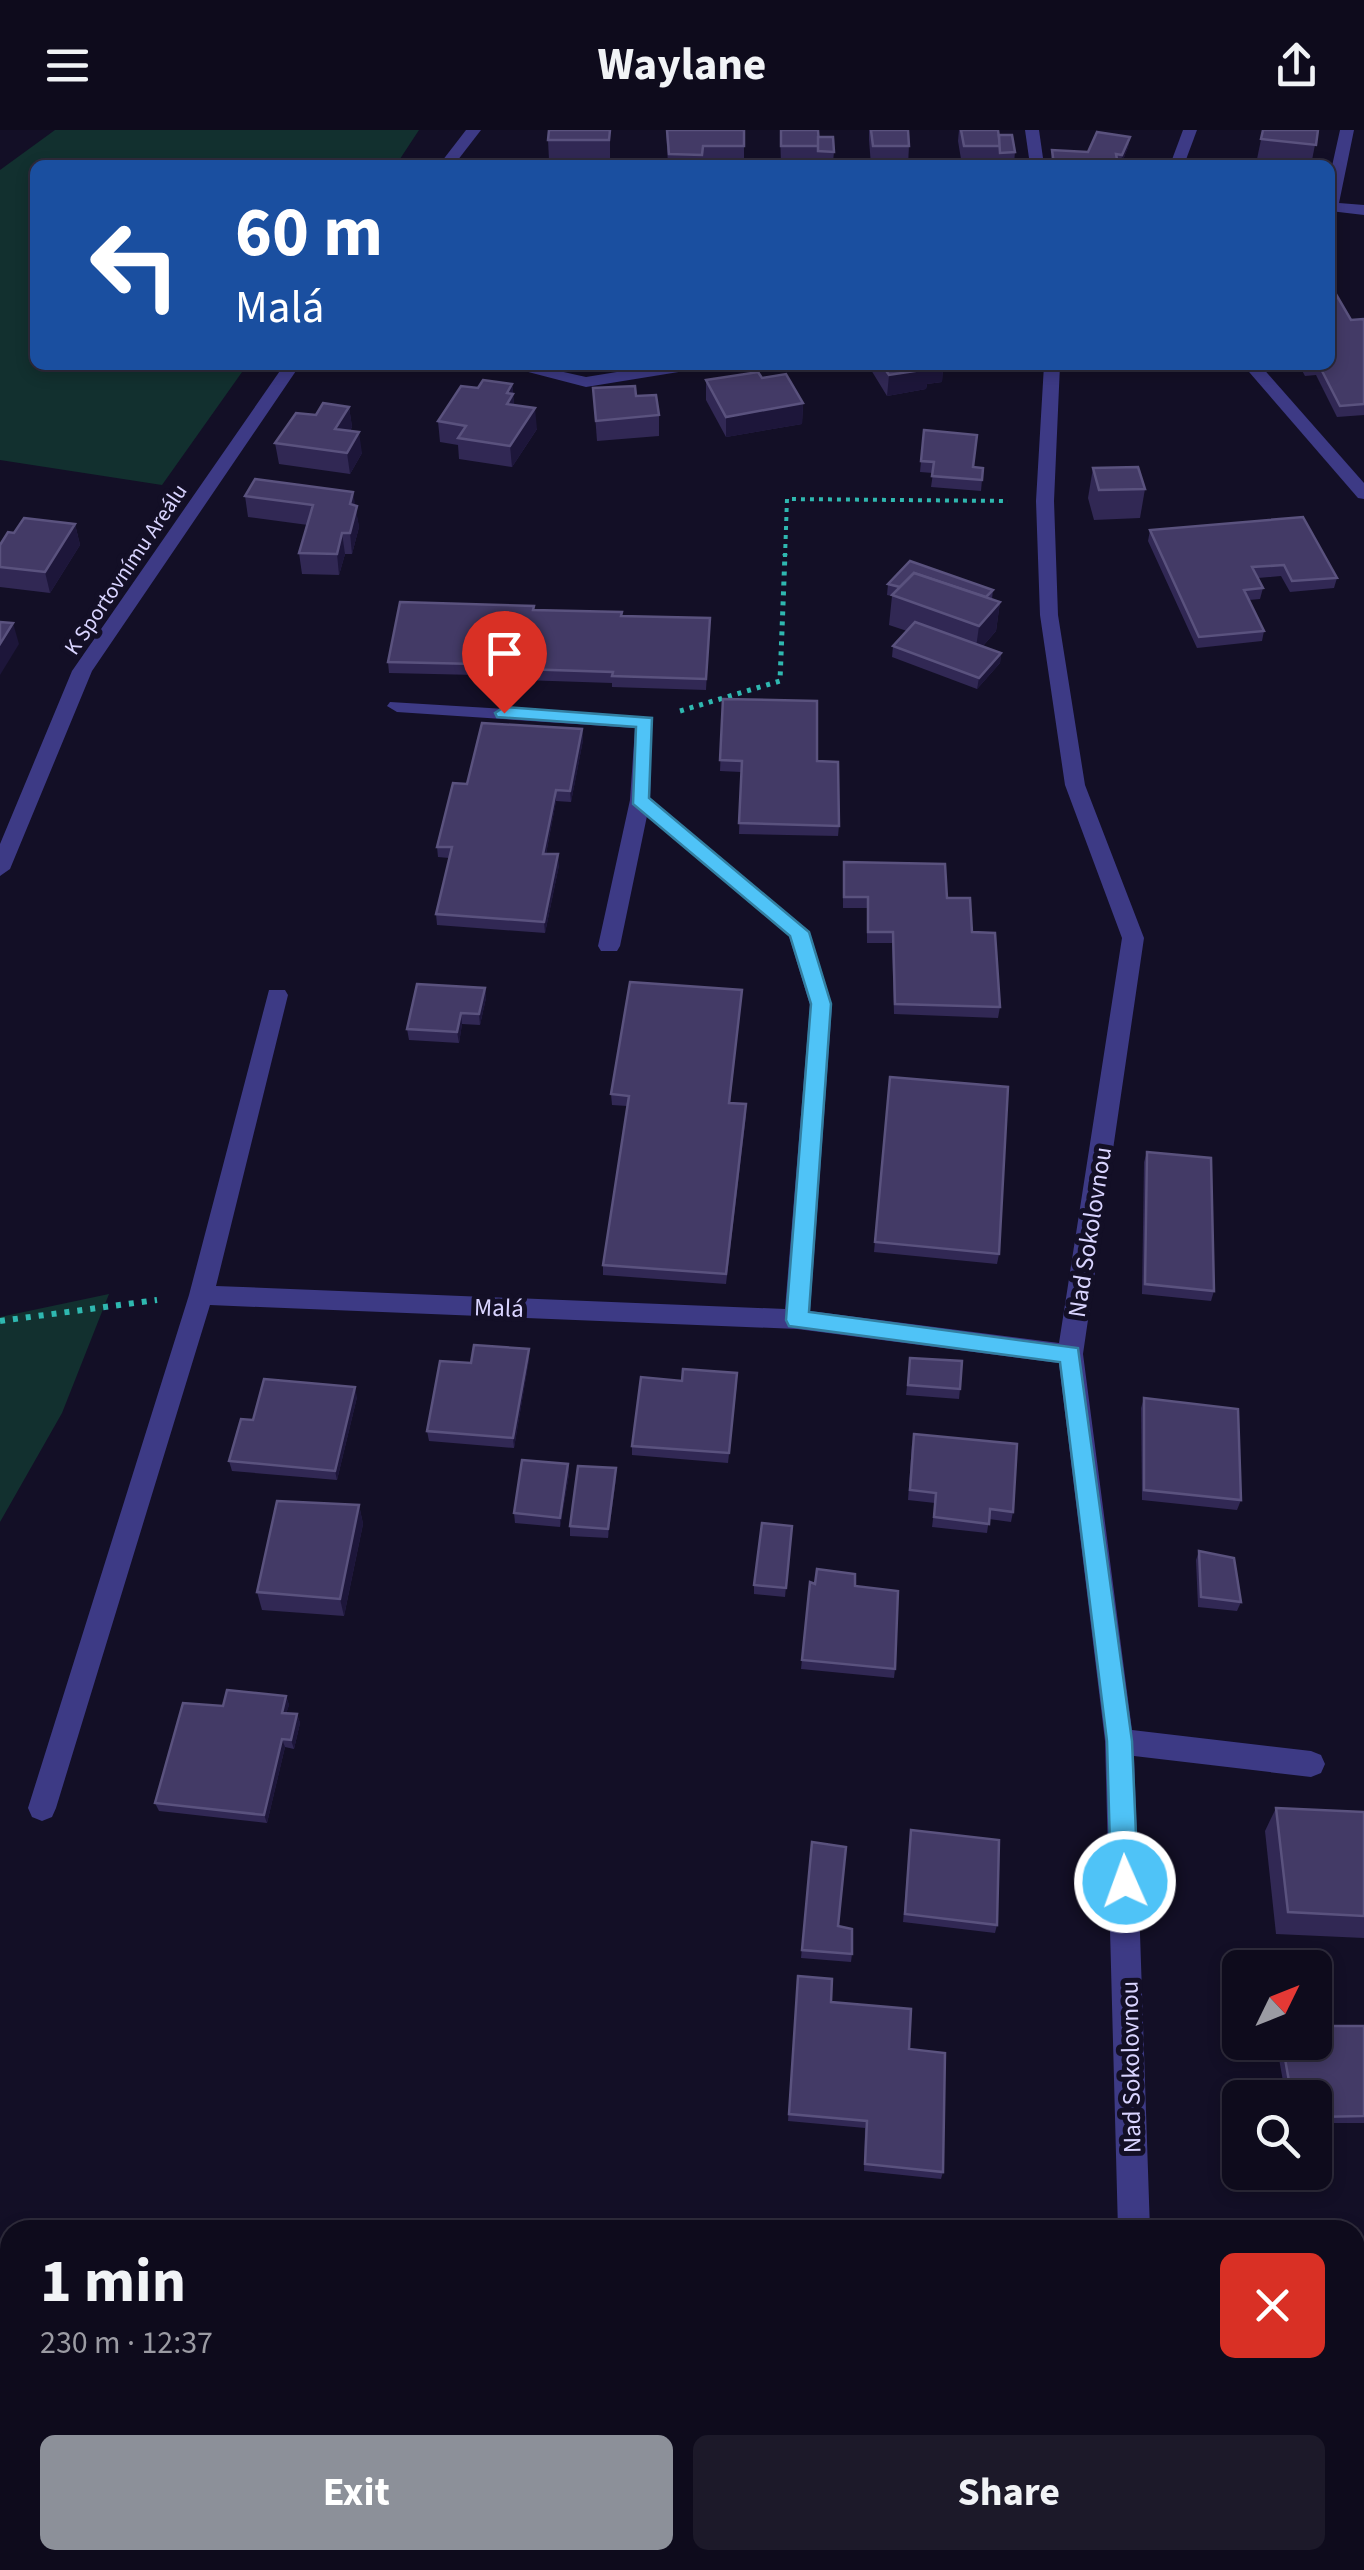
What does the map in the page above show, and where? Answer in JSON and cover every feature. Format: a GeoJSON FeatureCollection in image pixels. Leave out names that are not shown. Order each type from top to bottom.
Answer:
{"type":"FeatureCollection","features":[{"type":"Feature","properties":{"kind":"street"},"geometry":{"type":"LineString","coordinates":[[450,160],[474,130]]}},
{"type":"Feature","properties":{"kind":"street"},"geometry":{"type":"LineString","coordinates":[[1032,130],[1036,160]]}},
{"type":"Feature","properties":{"kind":"street"},"geometry":{"type":"LineString","coordinates":[[1179,160],[1190,130]]}},
{"type":"Feature","properties":{"kind":"street"},"geometry":{"type":"LineString","coordinates":[[1335,184],[1347,130]]}},
{"type":"Feature","properties":{"kind":"street"},"geometry":{"type":"LineString","coordinates":[[1335,207],[1364,210]]}},
{"type":"Feature","properties":{"kind":"street","name":"K Sportovnímu Areálu"},"geometry":{"type":"LineString","coordinates":[[0,869],[82,671],[289,370]]}},
{"type":"Feature","properties":{"kind":"street"},"geometry":{"type":"LineString","coordinates":[[532,370],[586,382],[660,370]]}},
{"type":"Feature","properties":{"kind":"street","name":"Nad Sokolovnou"},"geometry":{"type":"LineString","coordinates":[[1052,370],[1045,501],[1049,614],[1075,784],[1133,938],[1070,1354],[1120,1741],[1134,2220]]}},
{"type":"Feature","properties":{"kind":"street"},"geometry":{"type":"LineString","coordinates":[[1256,370],[1364,494]]}},
{"type":"Feature","properties":{"kind":"street"},"geometry":{"type":"LineString","coordinates":[[397,706],[646,722],[640,800],[609,946]]}},
{"type":"Feature","properties":{"kind":"street"},"geometry":{"type":"LineString","coordinates":[[640,800],[799,932],[821,1004],[797,1320]]}},
{"type":"Feature","properties":{"kind":"street"},"geometry":{"type":"LineString","coordinates":[[42,1808],[200,1294],[277,995]]}},
{"type":"Feature","properties":{"kind":"street","name":"Malá"},"geometry":{"type":"LineString","coordinates":[[200,1294],[797,1320],[1070,1354]]}},
{"type":"Feature","properties":{"kind":"street"},"geometry":{"type":"LineString","coordinates":[[1120,1741],[1311,1764]]}},
{"type":"Feature","properties":{"kind":"path"},"geometry":{"type":"LineString","coordinates":[[646,722],[780,681],[787,499],[1045,501]]}},
{"type":"Feature","properties":{"kind":"path"},"geometry":{"type":"LineString","coordinates":[[0,1321],[200,1294]]}},
{"type":"Feature","properties":{"kind":"green space"},"geometry":{"type":"Polygon","coordinates":[[[55,130],[419,130],[399,160],[30,160],[30,370],[243,370],[162,485],[0,460],[0,170],[55,130]]]}},
{"type":"Feature","properties":{"kind":"green space"},"geometry":{"type":"Polygon","coordinates":[[[109,1294],[62,1413],[0,1522],[0,1317],[109,1294]]]}},
{"type":"Feature","properties":{"kind":"building"},"geometry":{"type":"Polygon","coordinates":[[[549,130],[610,130],[609,140],[548,140],[549,130]]]}},
{"type":"Feature","properties":{"kind":"building"},"geometry":{"type":"Polygon","coordinates":[[[667,130],[744,130],[744,146],[703,146],[702,155],[669,154],[667,130]]]}},
{"type":"Feature","properties":{"kind":"building"},"geometry":{"type":"Polygon","coordinates":[[[781,130],[818,130],[819,146],[781,146],[781,130]]]}},
{"type":"Feature","properties":{"kind":"building"},"geometry":{"type":"Polygon","coordinates":[[[871,130],[908,130],[909,146],[873,146],[871,130]]]}},
{"type":"Feature","properties":{"kind":"building"},"geometry":{"type":"Polygon","coordinates":[[[961,130],[998,130],[1000,146],[964,146],[961,130]]]}},
{"type":"Feature","properties":{"kind":"building"},"geometry":{"type":"Polygon","coordinates":[[[1263,130],[1318,130],[1316,145],[1261,139],[1263,130]]]}},
{"type":"Feature","properties":{"kind":"building"},"geometry":{"type":"Polygon","coordinates":[[[1097,132],[1130,137],[1122,155],[1116,154],[1117,160],[1053,160],[1052,150],[1088,152],[1097,132]]]}},
{"type":"Feature","properties":{"kind":"building"},"geometry":{"type":"Polygon","coordinates":[[[999,135],[1012,135],[1015,152],[1000,153],[999,135]]]}},
{"type":"Feature","properties":{"kind":"building"},"geometry":{"type":"Polygon","coordinates":[[[818,137],[833,137],[834,152],[818,151],[818,137]]]}},
{"type":"Feature","properties":{"kind":"building"},"geometry":{"type":"Polygon","coordinates":[[[1335,293],[1351,320],[1364,321],[1364,404],[1340,406],[1322,370],[1335,370],[1335,293]]]}},
{"type":"Feature","properties":{"kind":"building"},"geometry":{"type":"Polygon","coordinates":[[[886,370],[922,370],[889,375],[886,370]]]}},
{"type":"Feature","properties":{"kind":"building"},"geometry":{"type":"Polygon","coordinates":[[[758,372],[762,378],[786,374],[803,403],[726,417],[706,380],[758,372]]]}},
{"type":"Feature","properties":{"kind":"building"},"geometry":{"type":"Polygon","coordinates":[[[483,380],[512,384],[507,393],[513,394],[507,404],[535,408],[510,446],[458,438],[466,426],[438,421],[461,386],[478,388],[483,380]]]}},
{"type":"Feature","properties":{"kind":"building"},"geometry":{"type":"Polygon","coordinates":[[[635,386],[636,396],[656,395],[659,415],[596,421],[593,388],[635,386]]]}},
{"type":"Feature","properties":{"kind":"building"},"geometry":{"type":"Polygon","coordinates":[[[323,403],[349,407],[335,429],[359,432],[347,453],[275,443],[296,413],[316,415],[323,403]]]}},
{"type":"Feature","properties":{"kind":"building"},"geometry":{"type":"Polygon","coordinates":[[[924,430],[977,435],[973,467],[983,468],[982,480],[932,476],[934,462],[921,461],[924,430]]]}},
{"type":"Feature","properties":{"kind":"building"},"geometry":{"type":"Polygon","coordinates":[[[1138,467],[1145,489],[1099,490],[1093,468],[1138,467]]]}},
{"type":"Feature","properties":{"kind":"building"},"geometry":{"type":"Polygon","coordinates":[[[255,479],[353,492],[350,504],[357,506],[350,533],[342,533],[337,554],[299,553],[313,505],[245,496],[255,479]]]}},
{"type":"Feature","properties":{"kind":"building"},"geometry":{"type":"Polygon","coordinates":[[[1303,517],[1337,578],[1292,581],[1284,565],[1252,567],[1263,588],[1244,590],[1264,631],[1199,637],[1150,530],[1303,517]]]}},
{"type":"Feature","properties":{"kind":"building"},"geometry":{"type":"Polygon","coordinates":[[[24,518],[75,524],[45,572],[0,567],[0,545],[24,518]]]}},
{"type":"Feature","properties":{"kind":"building"},"geometry":{"type":"Polygon","coordinates":[[[910,561],[993,590],[986,597],[914,573],[900,587],[888,584],[910,561]]]}},
{"type":"Feature","properties":{"kind":"building"},"geometry":{"type":"Polygon","coordinates":[[[914,573],[1000,602],[979,626],[892,595],[914,573]]]}},
{"type":"Feature","properties":{"kind":"building"},"geometry":{"type":"Polygon","coordinates":[[[400,602],[710,618],[706,679],[612,676],[613,672],[521,669],[522,665],[388,662],[400,602]]]}},
{"type":"Feature","properties":{"kind":"building"},"geometry":{"type":"Polygon","coordinates":[[[0,622],[13,623],[0,644],[0,622]]]}},
{"type":"Feature","properties":{"kind":"building"},"geometry":{"type":"Polygon","coordinates":[[[915,622],[1001,653],[979,678],[893,646],[915,622]]]}},
{"type":"Feature","properties":{"kind":"building"},"geometry":{"type":"Polygon","coordinates":[[[723,699],[817,701],[817,761],[838,762],[839,826],[739,823],[742,761],[720,760],[723,699]]]}},
{"type":"Feature","properties":{"kind":"building"},"geometry":{"type":"Polygon","coordinates":[[[482,723],[582,729],[570,791],[556,790],[543,854],[558,854],[544,922],[436,914],[452,847],[437,847],[453,783],[467,784],[482,723]]]}},
{"type":"Feature","properties":{"kind":"building"},"geometry":{"type":"Polygon","coordinates":[[[844,862],[945,864],[947,898],[970,898],[972,932],[995,933],[1000,1007],[895,1004],[893,932],[868,932],[868,897],[844,897],[844,862]]]}},
{"type":"Feature","properties":{"kind":"building"},"geometry":{"type":"Polygon","coordinates":[[[630,982],[742,990],[729,1103],[746,1104],[726,1274],[603,1265],[629,1096],[611,1094],[630,982]]]}},
{"type":"Feature","properties":{"kind":"building"},"geometry":{"type":"Polygon","coordinates":[[[417,984],[485,988],[479,1014],[461,1013],[457,1032],[407,1029],[417,984]]]}},
{"type":"Feature","properties":{"kind":"building"},"geometry":{"type":"Polygon","coordinates":[[[890,1077],[1008,1087],[999,1254],[875,1242],[890,1077]]]}},
{"type":"Feature","properties":{"kind":"building"},"geometry":{"type":"Polygon","coordinates":[[[1147,1152],[1211,1158],[1214,1291],[1145,1284],[1147,1152]]]}},
{"type":"Feature","properties":{"kind":"building"},"geometry":{"type":"Polygon","coordinates":[[[474,1345],[529,1349],[513,1438],[427,1431],[440,1361],[471,1363],[474,1345]]]}},
{"type":"Feature","properties":{"kind":"building"},"geometry":{"type":"Polygon","coordinates":[[[910,1358],[962,1361],[960,1389],[908,1385],[910,1358]]]}},
{"type":"Feature","properties":{"kind":"building"},"geometry":{"type":"Polygon","coordinates":[[[683,1369],[737,1373],[729,1453],[632,1446],[641,1377],[682,1381],[683,1369]]]}},
{"type":"Feature","properties":{"kind":"building"},"geometry":{"type":"Polygon","coordinates":[[[264,1379],[355,1387],[335,1471],[229,1461],[241,1419],[253,1420],[264,1379]]]}},
{"type":"Feature","properties":{"kind":"building"},"geometry":{"type":"Polygon","coordinates":[[[1144,1398],[1238,1409],[1241,1500],[1144,1490],[1144,1398]]]}},
{"type":"Feature","properties":{"kind":"building"},"geometry":{"type":"Polygon","coordinates":[[[914,1434],[1017,1444],[1013,1512],[990,1509],[989,1524],[934,1517],[936,1493],[910,1490],[914,1434]]]}},
{"type":"Feature","properties":{"kind":"building"},"geometry":{"type":"Polygon","coordinates":[[[522,1460],[568,1464],[560,1518],[514,1513],[522,1460]]]}},
{"type":"Feature","properties":{"kind":"building"},"geometry":{"type":"Polygon","coordinates":[[[578,1466],[616,1468],[608,1529],[570,1526],[578,1466]]]}},
{"type":"Feature","properties":{"kind":"building"},"geometry":{"type":"Polygon","coordinates":[[[277,1501],[359,1505],[340,1599],[257,1592],[277,1501]]]}},
{"type":"Feature","properties":{"kind":"building"},"geometry":{"type":"Polygon","coordinates":[[[762,1523],[792,1526],[786,1588],[754,1585],[762,1523]]]}},
{"type":"Feature","properties":{"kind":"building"},"geometry":{"type":"Polygon","coordinates":[[[1199,1551],[1234,1558],[1241,1602],[1201,1597],[1199,1551]]]}},
{"type":"Feature","properties":{"kind":"building"},"geometry":{"type":"Polygon","coordinates":[[[817,1569],[855,1574],[855,1586],[898,1591],[895,1669],[802,1660],[810,1582],[815,1584],[817,1569]]]}},
{"type":"Feature","properties":{"kind":"building"},"geometry":{"type":"Polygon","coordinates":[[[227,1690],[286,1696],[282,1713],[297,1714],[291,1740],[282,1739],[264,1815],[155,1803],[183,1703],[223,1706],[227,1690]]]}},
{"type":"Feature","properties":{"kind":"building"},"geometry":{"type":"Polygon","coordinates":[[[1276,1808],[1364,1812],[1364,1916],[1288,1912],[1276,1808]]]}},
{"type":"Feature","properties":{"kind":"building"},"geometry":{"type":"Polygon","coordinates":[[[911,1830],[999,1840],[997,1925],[905,1914],[911,1830]]]}},
{"type":"Feature","properties":{"kind":"building"},"geometry":{"type":"Polygon","coordinates":[[[812,1842],[846,1847],[838,1926],[852,1929],[852,1954],[802,1950],[812,1842]]]}},
{"type":"Feature","properties":{"kind":"building"},"geometry":{"type":"Polygon","coordinates":[[[798,1976],[832,1979],[831,2002],[911,2009],[909,2049],[945,2053],[943,2172],[865,2164],[867,2121],[789,2114],[798,1976]]]}},
{"type":"Feature","properties":{"kind":"building"},"geometry":{"type":"Polygon","coordinates":[[[1332,2026],[1364,2026],[1364,2116],[1332,2117],[1332,2080],[1289,2080],[1285,2060],[1332,2060],[1332,2026]]]}},
{"type":"Feature","properties":{"kind":"route"},"geometry":{"type":"LineString","coordinates":[[504,713],[646,722],[640,800],[799,932],[821,1004],[797,1320],[1070,1354],[1120,1741],[1125,1882]]}}]}
